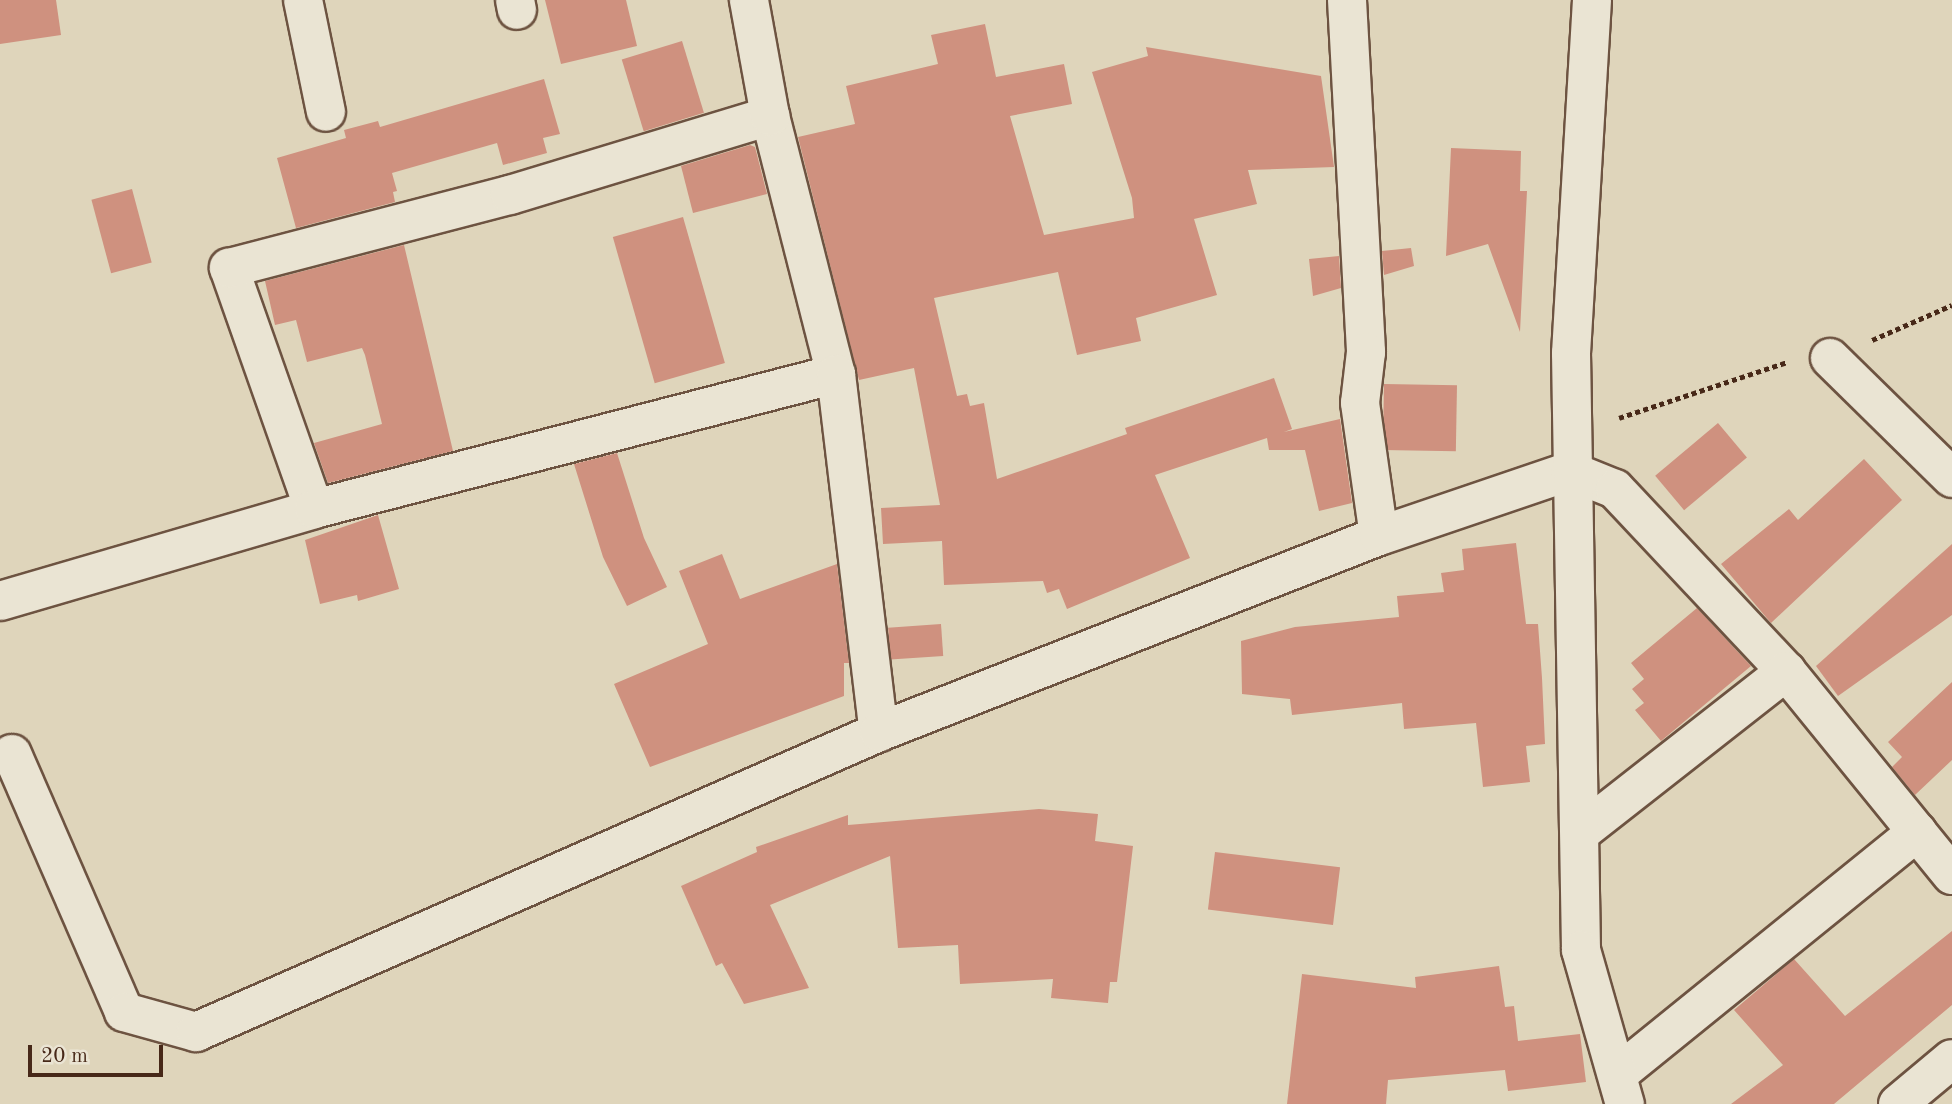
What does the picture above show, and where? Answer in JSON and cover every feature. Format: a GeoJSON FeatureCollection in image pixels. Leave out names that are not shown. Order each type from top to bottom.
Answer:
{"type":"FeatureCollection","features":[{"type":"Feature","properties":{"kind":"street"},"geometry":{"type":"LineString","coordinates":[[303,0],[326,112]]}},
{"type":"Feature","properties":{"kind":"street"},"geometry":{"type":"LineString","coordinates":[[748,0],[770,116],[836,374],[879,733]]}},
{"type":"Feature","properties":{"kind":"street"},"geometry":{"type":"LineString","coordinates":[[1347,0],[1366,352],[1360,403],[1379,536]]}},
{"type":"Feature","properties":{"kind":"street"},"geometry":{"type":"LineString","coordinates":[[1592,0],[1571,353],[1570,471],[1581,832],[1581,950],[1622,1089],[1917,832]]}},
{"type":"Feature","properties":{"kind":"street"},"geometry":{"type":"LineString","coordinates":[[314,509],[229,268],[510,195],[770,116]]}},
{"type":"Feature","properties":{"kind":"street"},"geometry":{"type":"LineString","coordinates":[[1830,358],[1952,478]]}},
{"type":"Feature","properties":{"kind":"street"},"geometry":{"type":"LineString","coordinates":[[0,601],[314,509],[836,374]]}},
{"type":"Feature","properties":{"kind":"street"},"geometry":{"type":"LineString","coordinates":[[12,754],[124,1012],[196,1032],[879,733],[1379,536],[1570,471],[1615,489],[1786,671],[1952,875]]}},
{"type":"Feature","properties":{"kind":"street"},"geometry":{"type":"LineString","coordinates":[[1581,832],[1786,671]]}},
{"type":"Feature","properties":{"kind":"street"},"geometry":{"type":"LineString","coordinates":[[1898,1104],[1952,1059]]}},
{"type":"Feature","properties":{"kind":"building"},"geometry":{"type":"Polygon","coordinates":[[[0,0],[56,0],[61,35],[0,44],[0,0]]]}},
{"type":"Feature","properties":{"kind":"building"},"geometry":{"type":"Polygon","coordinates":[[[545,0],[626,0],[637,46],[561,64],[545,0]]]}},
{"type":"Feature","properties":{"kind":"building"},"geometry":{"type":"Polygon","coordinates":[[[985,24],[996,77],[1064,64],[1072,104],[1010,116],[1044,235],[1134,218],[1132,198],[1092,72],[1148,56],[1146,47],[1321,76],[1334,167],[1248,170],[1257,204],[1194,219],[1217,295],[1136,318],[1141,341],[1077,355],[1058,272],[934,298],[957,396],[967,394],[970,406],[984,403],[997,479],[1127,434],[1125,428],[1274,378],[1292,429],[1284,432],[1340,419],[1352,503],[1319,511],[1305,450],[1269,450],[1267,438],[1155,475],[1190,558],[1067,609],[1059,589],[1047,593],[1043,581],[944,585],[942,541],[883,544],[881,508],[940,505],[914,368],[859,380],[798,137],[855,124],[846,86],[938,64],[931,35],[985,24]]]}},
{"type":"Feature","properties":{"kind":"building"},"geometry":{"type":"Polygon","coordinates":[[[682,41],[704,113],[644,131],[622,59],[682,41]]]}},
{"type":"Feature","properties":{"kind":"building"},"geometry":{"type":"Polygon","coordinates":[[[544,79],[560,134],[543,138],[547,153],[503,165],[497,143],[392,173],[397,191],[393,192],[395,202],[296,228],[277,158],[346,138],[344,130],[378,121],[380,127],[544,79]]]}},
{"type":"Feature","properties":{"kind":"building"},"geometry":{"type":"Polygon","coordinates":[[[750,145],[755,147],[767,194],[693,213],[681,166],[750,145]]]}},
{"type":"Feature","properties":{"kind":"building"},"geometry":{"type":"Polygon","coordinates":[[[1451,148],[1521,151],[1520,191],[1527,191],[1520,332],[1488,244],[1446,256],[1451,148]]]}},
{"type":"Feature","properties":{"kind":"building"},"geometry":{"type":"Polygon","coordinates":[[[132,189],[152,262],[111,273],[91,200],[132,189]]]}},
{"type":"Feature","properties":{"kind":"building"},"geometry":{"type":"Polygon","coordinates":[[[683,217],[725,363],[655,383],[613,237],[683,217]]]}},
{"type":"Feature","properties":{"kind":"building"},"geometry":{"type":"Polygon","coordinates":[[[404,245],[453,451],[328,483],[314,443],[382,424],[365,355],[362,348],[307,362],[296,320],[275,325],[265,281],[404,245]]]}},
{"type":"Feature","properties":{"kind":"building"},"geometry":{"type":"Polygon","coordinates":[[[1411,248],[1414,266],[1384,275],[1382,251],[1411,248]]]}},
{"type":"Feature","properties":{"kind":"building"},"geometry":{"type":"Polygon","coordinates":[[[1339,256],[1341,288],[1313,296],[1309,259],[1339,256]]]}},
{"type":"Feature","properties":{"kind":"building"},"geometry":{"type":"Polygon","coordinates":[[[1384,384],[1457,385],[1456,451],[1383,450],[1384,384]]]}},
{"type":"Feature","properties":{"kind":"building"},"geometry":{"type":"Polygon","coordinates":[[[1718,423],[1747,457],[1684,510],[1655,476],[1718,423]]]}},
{"type":"Feature","properties":{"kind":"building"},"geometry":{"type":"Polygon","coordinates":[[[617,453],[644,538],[667,587],[627,606],[603,557],[574,464],[617,453]]]}},
{"type":"Feature","properties":{"kind":"building"},"geometry":{"type":"Polygon","coordinates":[[[1864,459],[1902,500],[1771,623],[1721,564],[1789,509],[1798,520],[1864,459]]]}},
{"type":"Feature","properties":{"kind":"building"},"geometry":{"type":"Polygon","coordinates":[[[378,515],[399,589],[358,601],[357,595],[320,604],[305,540],[378,515]]]}},
{"type":"Feature","properties":{"kind":"building"},"geometry":{"type":"Polygon","coordinates":[[[1516,543],[1526,624],[1538,624],[1542,678],[1545,744],[1526,746],[1530,782],[1483,787],[1476,723],[1404,729],[1402,703],[1292,715],[1290,699],[1242,694],[1241,641],[1295,627],[1399,617],[1397,596],[1444,592],[1441,573],[1464,570],[1462,549],[1516,543]]]}},
{"type":"Feature","properties":{"kind":"building"},"geometry":{"type":"Polygon","coordinates":[[[1952,544],[1952,615],[1838,696],[1816,666],[1952,544]]]}},
{"type":"Feature","properties":{"kind":"building"},"geometry":{"type":"Polygon","coordinates":[[[722,554],[740,599],[837,564],[849,663],[844,663],[844,696],[650,767],[614,684],[708,644],[679,571],[722,554]]]}},
{"type":"Feature","properties":{"kind":"building"},"geometry":{"type":"Polygon","coordinates":[[[1697,608],[1751,666],[1661,741],[1635,710],[1644,703],[1632,689],[1644,679],[1631,663],[1697,608]]]}},
{"type":"Feature","properties":{"kind":"building"},"geometry":{"type":"Polygon","coordinates":[[[941,624],[943,656],[890,660],[888,628],[941,624]]]}},
{"type":"Feature","properties":{"kind":"building"},"geometry":{"type":"Polygon","coordinates":[[[1952,682],[1952,760],[1915,795],[1892,767],[1902,757],[1888,742],[1952,682]]]}},
{"type":"Feature","properties":{"kind":"building"},"geometry":{"type":"Polygon","coordinates":[[[1039,809],[1098,814],[1095,841],[1133,846],[1117,982],[1110,982],[1108,1003],[1051,998],[1053,979],[960,984],[958,945],[898,948],[890,856],[770,905],[809,988],[744,1004],[722,963],[716,966],[681,886],[757,852],[756,847],[848,815],[848,825],[1039,809]]]}},
{"type":"Feature","properties":{"kind":"building"},"geometry":{"type":"Polygon","coordinates":[[[1215,852],[1340,867],[1333,925],[1208,910],[1215,852]]]}},
{"type":"Feature","properties":{"kind":"building"},"geometry":{"type":"Polygon","coordinates":[[[1952,931],[1952,1005],[1834,1104],[1731,1104],[1783,1065],[1734,1010],[1794,959],[1845,1016],[1952,931]]]}},
{"type":"Feature","properties":{"kind":"building"},"geometry":{"type":"Polygon","coordinates":[[[1499,966],[1505,1007],[1514,1006],[1518,1041],[1580,1034],[1586,1082],[1508,1091],[1505,1070],[1388,1080],[1386,1104],[1287,1104],[1302,974],[1416,988],[1415,977],[1499,966]]]}}]}
